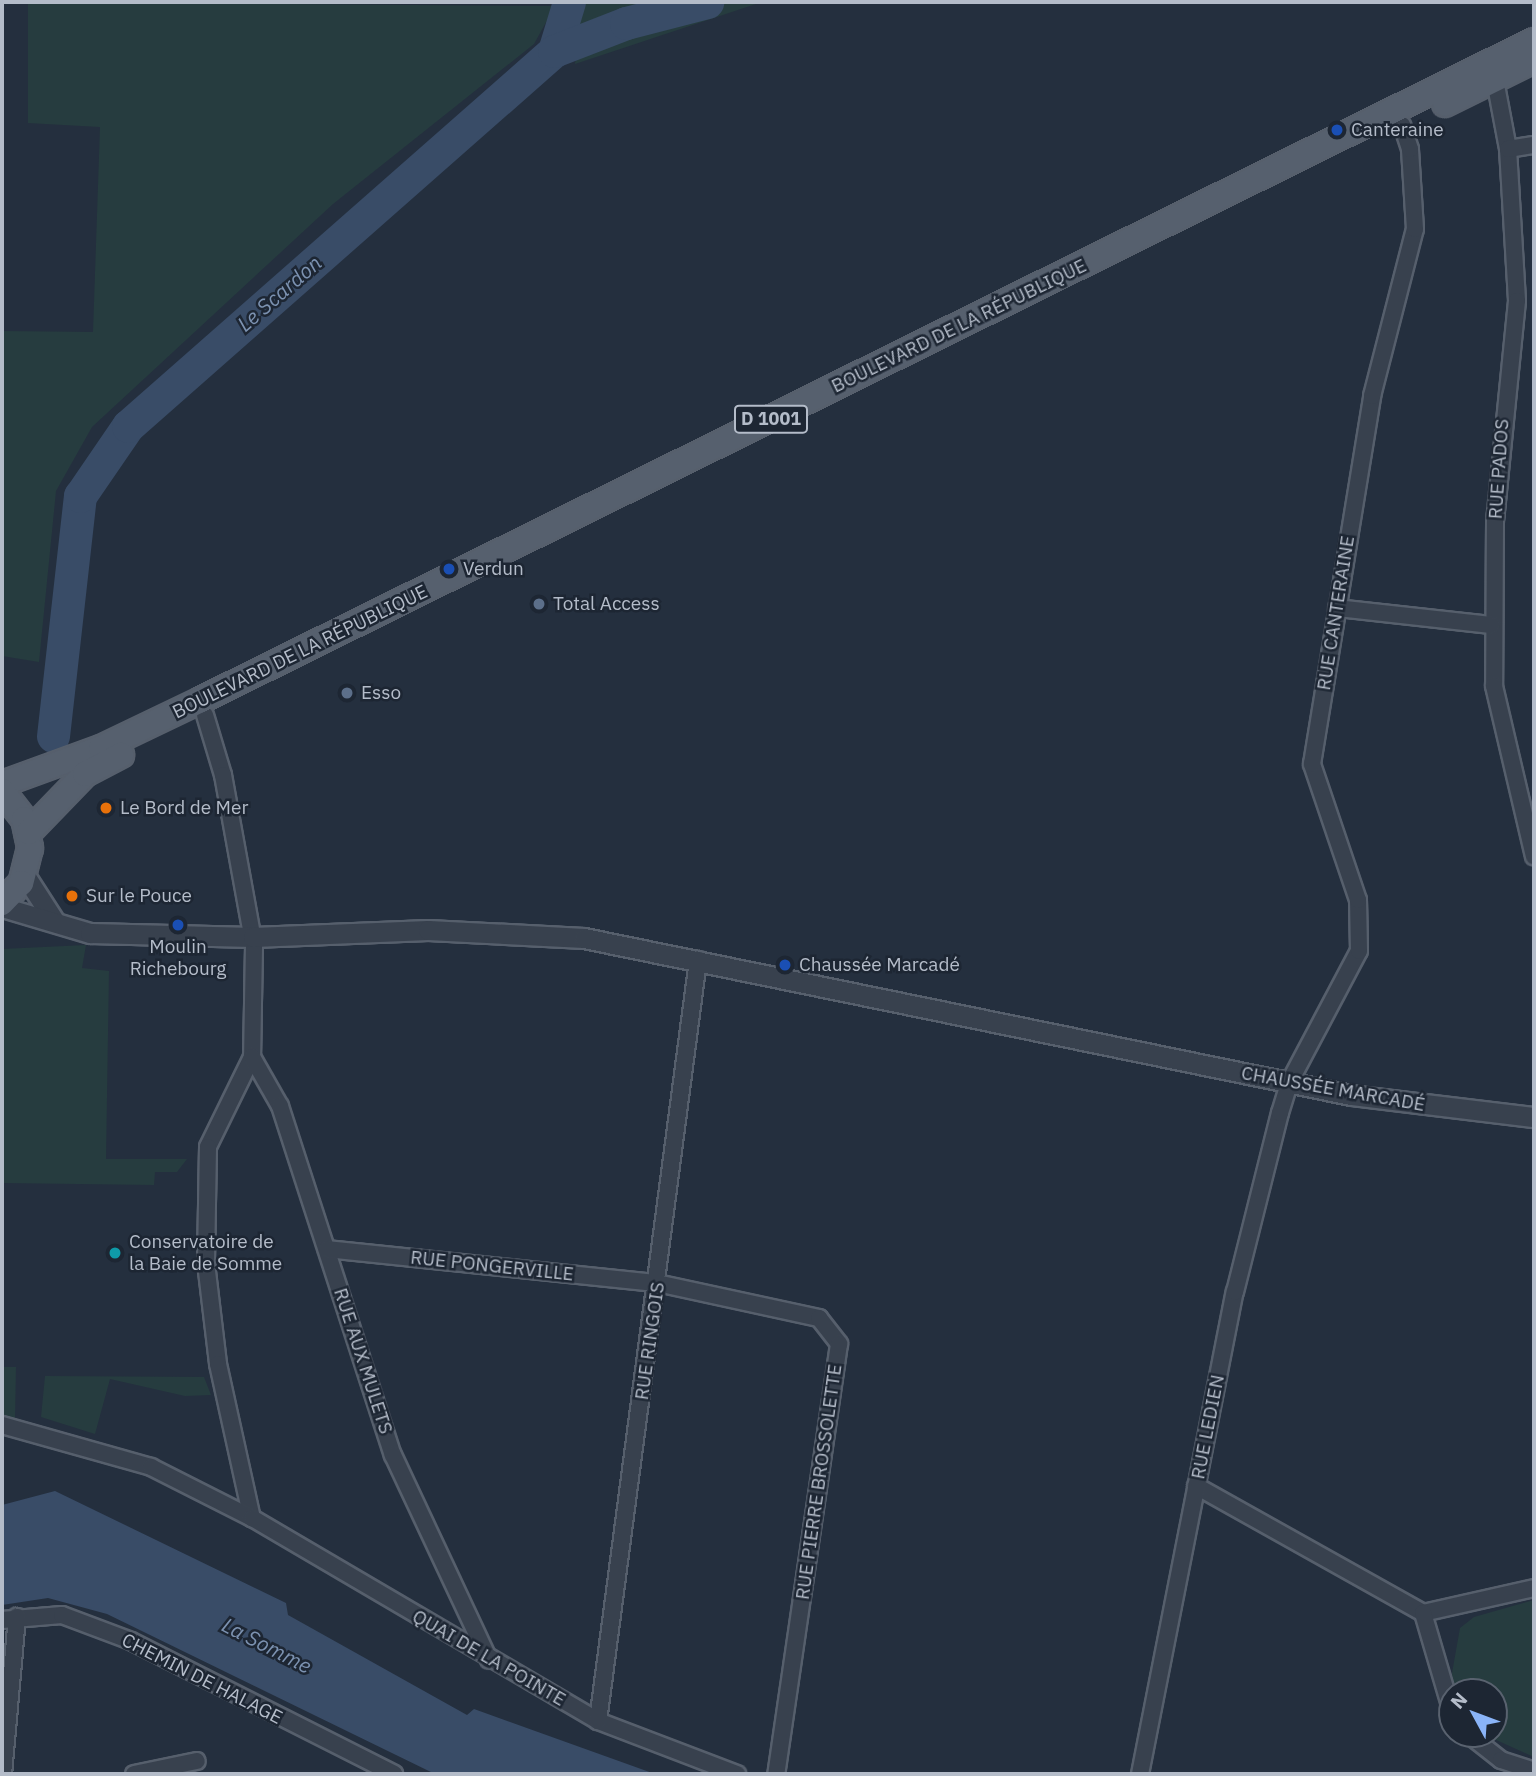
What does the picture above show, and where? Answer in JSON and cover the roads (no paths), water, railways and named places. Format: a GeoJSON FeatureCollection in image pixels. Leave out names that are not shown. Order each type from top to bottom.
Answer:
{"type":"FeatureCollection","features":[{"type":"Feature","properties":{"kind":"main road","name":"BOULEVARD DE LA RÉPUBLIQUE"},"geometry":{"type":"LineString","coordinates":[[2,784],[31,777],[201,700],[1534,41]]}},
{"type":"Feature","properties":{"kind":"main road","name":"BOULEVARD DE LA RÉPUBLIQUE"},"geometry":{"type":"LineString","coordinates":[[29,832],[85,774],[1534,61]]}},
{"type":"Feature","properties":{"kind":"main road"},"geometry":{"type":"LineString","coordinates":[[2,791],[29,832],[24,874],[2,905]]}},
{"type":"Feature","properties":{"kind":"street","name":"RUE PADOS"},"geometry":{"type":"LineString","coordinates":[[1495,80],[1508,149],[1517,301],[1503,414],[1492,625],[1494,686],[1534,856]]}},
{"type":"Feature","properties":{"kind":"street","name":"RUE CANTERAINE"},"geometry":{"type":"LineString","coordinates":[[1289,1083],[1343,991],[1362,928],[1312,764],[1372,396],[1415,229],[1402,125]]}},
{"type":"Feature","properties":{"kind":"street"},"geometry":{"type":"LineString","coordinates":[[1508,149],[1534,145]]}},
{"type":"Feature","properties":{"kind":"street"},"geometry":{"type":"LineString","coordinates":[[1337,608],[1492,625]]}},
{"type":"Feature","properties":{"kind":"street"},"geometry":{"type":"LineString","coordinates":[[205,715],[223,775],[253,937],[252,1057],[208,1147],[206,1263],[218,1364],[252,1518]]}},
{"type":"Feature","properties":{"kind":"street"},"geometry":{"type":"LineString","coordinates":[[24,874],[55,922]]}},
{"type":"Feature","properties":{"kind":"street","name":"CHAUSSÉE MARCADÉ"},"geometry":{"type":"LineString","coordinates":[[2,905],[90,933],[253,937],[428,930],[555,934],[698,960],[1289,1083],[1534,1117]]}},
{"type":"Feature","properties":{"kind":"street","name":"RUE RINGOIS"},"geometry":{"type":"LineString","coordinates":[[598,1721],[698,960]]}},
{"type":"Feature","properties":{"kind":"street","name":"RUE AUX MULETS"},"geometry":{"type":"LineString","coordinates":[[252,1057],[273,1085],[393,1455],[489,1660]]}},
{"type":"Feature","properties":{"kind":"street","name":"RUE LEDIEN"},"geometry":{"type":"LineString","coordinates":[[1140,1774],[1234,1292],[1289,1083]]}},
{"type":"Feature","properties":{"kind":"street","name":"RUE PONGERVILLE"},"geometry":{"type":"LineString","coordinates":[[327,1249],[657,1283]]}},
{"type":"Feature","properties":{"kind":"street","name":"RUE PIERRE BROSSOLETTE"},"geometry":{"type":"LineString","coordinates":[[657,1283],[819,1318],[839,1344],[776,1774]]}},
{"type":"Feature","properties":{"kind":"street"},"geometry":{"type":"LineString","coordinates":[[2,1446],[8,1429]]}},
{"type":"Feature","properties":{"kind":"street","name":"QUAI DE LA POINTE"},"geometry":{"type":"LineString","coordinates":[[8,1429],[150,1467],[252,1518],[489,1660],[598,1721],[737,1774]]}},
{"type":"Feature","properties":{"kind":"street"},"geometry":{"type":"LineString","coordinates":[[1196,1486],[1423,1613],[1534,1588]]}},
{"type":"Feature","properties":{"kind":"street"},"geometry":{"type":"LineString","coordinates":[[1423,1613],[1442,1678]]}},
{"type":"Feature","properties":{"kind":"street","name":"CHEMIN DE HALAGE"},"geometry":{"type":"LineString","coordinates":[[9,1618],[62,1615],[131,1641],[394,1774]]}},
{"type":"Feature","properties":{"kind":"street"},"geometry":{"type":"LineString","coordinates":[[3,1774],[9,1618]]}},
{"type":"Feature","properties":{"kind":"street"},"geometry":{"type":"LineString","coordinates":[[1486,1748],[1501,1760],[1534,1771]]}},
{"type":"Feature","properties":{"kind":"street"},"geometry":{"type":"LineString","coordinates":[[134,1774],[197,1761]]}},
{"type":"Feature","properties":{"kind":"water","name":"La Somme"},"geometry":{"type":"Polygon","coordinates":[[[55,1491],[286,1603],[288,1615],[467,1715],[474,1709],[655,1774],[435,1774],[107,1614],[48,1598],[2,1605],[2,1505],[55,1491]]]}},
{"type":"Feature","properties":{"kind":"waterway"},"geometry":{"type":"LineString","coordinates":[[554,51],[569,2]]}},
{"type":"Feature","properties":{"kind":"waterway","name":"Le Scardon"},"geometry":{"type":"LineString","coordinates":[[53,736],[80,496],[128,426],[554,51],[626,23],[707,2]]}},
{"type":"Feature","properties":{"kind":"place","name":"Canteraine"},"geometry":{"type":"Point","coordinates":[1337,130]}},
{"type":"Feature","properties":{"kind":"place","name":"Verdun"},"geometry":{"type":"Point","coordinates":[449,569]}},
{"type":"Feature","properties":{"kind":"place","name":"Total Access"},"geometry":{"type":"Point","coordinates":[539,604]}},
{"type":"Feature","properties":{"kind":"place","name":"Esso"},"geometry":{"type":"Point","coordinates":[347,693]}},
{"type":"Feature","properties":{"kind":"place","name":"Le Bord de Mer"},"geometry":{"type":"Point","coordinates":[106,808]}},
{"type":"Feature","properties":{"kind":"place","name":"Sur le Pouce"},"geometry":{"type":"Point","coordinates":[72,896]}},
{"type":"Feature","properties":{"kind":"place","name":"Moulin Richebourg"},"geometry":{"type":"Point","coordinates":[178,925]}},
{"type":"Feature","properties":{"kind":"place","name":"Chaussée Marcadé"},"geometry":{"type":"Point","coordinates":[785,965]}},
{"type":"Feature","properties":{"kind":"place","name":"Conservatoire de la Baie de Somme"},"geometry":{"type":"Point","coordinates":[115,1253]}}]}
